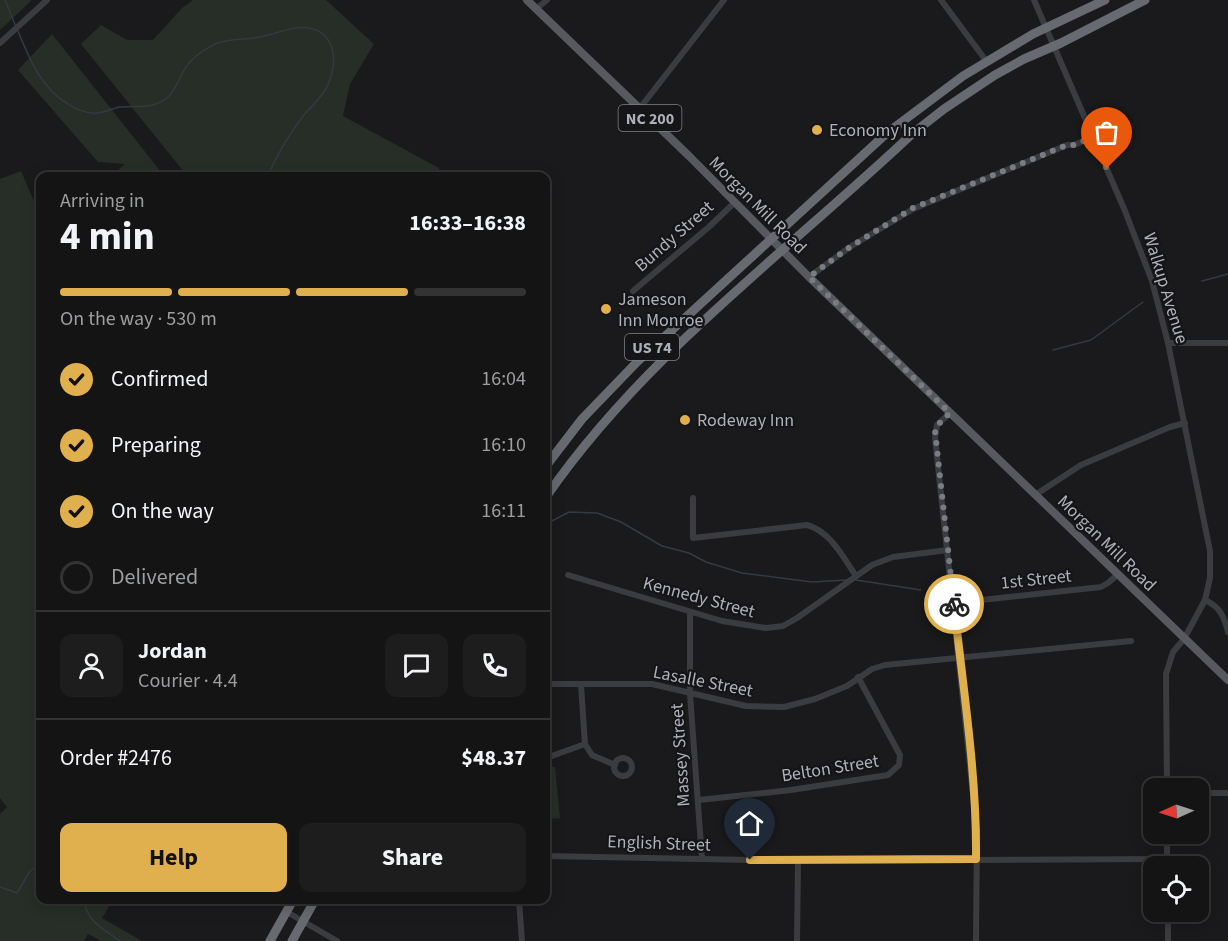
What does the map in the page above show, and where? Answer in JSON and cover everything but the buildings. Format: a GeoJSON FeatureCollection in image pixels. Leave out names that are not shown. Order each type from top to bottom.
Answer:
{"type":"FeatureCollection","features":[{"type":"Feature","properties":{"kind":"highway","name":"US 74"},"geometry":{"type":"LineString","coordinates":[[550,461],[582,419],[616,382],[770,238],[887,133],[954,83],[987,62],[1033,34],[1105,0]]}},
{"type":"Feature","properties":{"kind":"highway","name":"US 74"},"geometry":{"type":"LineString","coordinates":[[550,492],[586,442],[627,395],[704,322],[912,134],[977,86],[1024,59],[1145,0]]}},
{"type":"Feature","properties":{"kind":"highway"},"geometry":{"type":"LineString","coordinates":[[270,941],[291,904]]}},
{"type":"Feature","properties":{"kind":"highway"},"geometry":{"type":"LineString","coordinates":[[292,941],[313,904]]}},
{"type":"Feature","properties":{"kind":"main road","name":"Morgan Mill Road"},"geometry":{"type":"LineString","coordinates":[[527,0],[640,108],[809,277],[1228,680]]}},
{"type":"Feature","properties":{"kind":"street"},"geometry":{"type":"LineString","coordinates":[[536,9],[547,0]]}},
{"type":"Feature","properties":{"kind":"street"},"geometry":{"type":"LineString","coordinates":[[640,108],[724,0]]}},
{"type":"Feature","properties":{"kind":"street"},"geometry":{"type":"LineString","coordinates":[[941,0],[987,62]]}},
{"type":"Feature","properties":{"kind":"street","name":"Walkup Avenue"},"geometry":{"type":"LineString","coordinates":[[1034,0],[1126,213],[1152,281],[1168,343],[1212,561],[1205,600],[1184,639],[1173,652],[1166,674],[1167,778]]}},
{"type":"Feature","properties":{"kind":"street"},"geometry":{"type":"LineString","coordinates":[[3,41],[45,2]]}},
{"type":"Feature","properties":{"kind":"street"},"geometry":{"type":"LineString","coordinates":[[809,277],[850,247],[913,208],[1067,145],[1074,145],[1093,137]]}},
{"type":"Feature","properties":{"kind":"street","name":"Bundy Street"},"geometry":{"type":"LineString","coordinates":[[633,291],[734,203]]}},
{"type":"Feature","properties":{"kind":"street"},"geometry":{"type":"LineString","coordinates":[[1168,343],[1228,343]]}},
{"type":"Feature","properties":{"kind":"street"},"geometry":{"type":"LineString","coordinates":[[950,413],[935,431],[974,793],[977,832],[976,941]]}},
{"type":"Feature","properties":{"kind":"street"},"geometry":{"type":"LineString","coordinates":[[1035,495],[1081,465],[1170,427],[1185,423]]}},
{"type":"Feature","properties":{"kind":"street"},"geometry":{"type":"LineString","coordinates":[[693,498],[693,538],[789,526],[816,527],[828,537],[856,576]]}},
{"type":"Feature","properties":{"kind":"street","name":"Kennedy Street"},"geometry":{"type":"LineString","coordinates":[[568,575],[690,612],[754,628],[783,626],[872,565],[889,558],[948,550]]}},
{"type":"Feature","properties":{"kind":"street","name":"1st Street"},"geometry":{"type":"LineString","coordinates":[[954,603],[1101,587],[1117,574]]}},
{"type":"Feature","properties":{"kind":"street"},"geometry":{"type":"LineString","coordinates":[[1205,600],[1219,609],[1224,616],[1228,632]]}},
{"type":"Feature","properties":{"kind":"street","name":"Massey Street"},"geometry":{"type":"LineString","coordinates":[[690,612],[690,694],[702,860]]}},
{"type":"Feature","properties":{"kind":"street","name":"Lasalle Street"},"geometry":{"type":"LineString","coordinates":[[550,684],[651,684],[746,706],[784,706],[815,699],[847,686],[872,669],[885,665],[1131,641]]}},
{"type":"Feature","properties":{"kind":"street","name":"Belton Street"},"geometry":{"type":"LineString","coordinates":[[699,800],[860,781],[888,776],[896,770],[900,755],[858,677]]}},
{"type":"Feature","properties":{"kind":"street"},"geometry":{"type":"LineString","coordinates":[[580,685],[585,744],[592,755],[615,765]]}},
{"type":"Feature","properties":{"kind":"street"},"geometry":{"type":"LineString","coordinates":[[550,757],[585,744]]}},
{"type":"Feature","properties":{"kind":"street"},"geometry":{"type":"LineString","coordinates":[[1209,793],[1228,793]]}},
{"type":"Feature","properties":{"kind":"street","name":"English Street"},"geometry":{"type":"LineString","coordinates":[[550,856],[798,861],[1143,859]]}},
{"type":"Feature","properties":{"kind":"street"},"geometry":{"type":"LineString","coordinates":[[797,941],[798,861]]}},
{"type":"Feature","properties":{"kind":"street"},"geometry":{"type":"LineString","coordinates":[[519,904],[522,941]]}},
{"type":"Feature","properties":{"kind":"street"},"geometry":{"type":"LineString","coordinates":[[286,912],[337,941]]}},
{"type":"Feature","properties":{"kind":"street"},"geometry":{"type":"LineString","coordinates":[[1168,922],[1168,941]]}},
{"type":"Feature","properties":{"kind":"shaded area"},"geometry":{"type":"Polygon","coordinates":[[[0,0],[30,0],[31,1],[0,30],[0,0]]]}},
{"type":"Feature","properties":{"kind":"shaded area"},"geometry":{"type":"Polygon","coordinates":[[[193,0],[326,0],[374,44],[350,84],[343,116],[437,167],[442,172],[184,172],[81,44],[101,25],[127,40],[153,40],[182,8],[193,0]]]}},
{"type":"Feature","properties":{"kind":"shaded area"},"geometry":{"type":"Polygon","coordinates":[[[52,34],[161,172],[116,172],[125,164],[98,162],[18,70],[52,34]]]}},
{"type":"Feature","properties":{"kind":"shaded area"},"geometry":{"type":"Polygon","coordinates":[[[21,171],[36,206],[36,904],[111,904],[102,918],[142,941],[101,941],[88,934],[84,941],[0,941],[0,814],[7,807],[0,798],[0,179],[21,171]]]}},
{"type":"Feature","properties":{"kind":"shaded area"},"geometry":{"type":"Polygon","coordinates":[[[550,766],[555,767],[560,818],[550,819],[550,766]]]}},
{"type":"Feature","properties":{"kind":"waterway"},"geometry":{"type":"LineString","coordinates":[[5,0],[16,27]]}},
{"type":"Feature","properties":{"kind":"waterway"},"geometry":{"type":"LineString","coordinates":[[18,31],[32,63],[50,90],[75,108],[94,113],[120,107],[157,104],[173,91],[190,62],[215,44],[295,28],[317,31],[330,43],[333,51],[329,82],[321,96],[288,137],[270,172]]}},
{"type":"Feature","properties":{"kind":"waterway"},"geometry":{"type":"LineString","coordinates":[[1202,281],[1228,274]]}},
{"type":"Feature","properties":{"kind":"waterway"},"geometry":{"type":"LineString","coordinates":[[1053,350],[1091,340],[1143,302]]}},
{"type":"Feature","properties":{"kind":"waterway"},"geometry":{"type":"LineString","coordinates":[[550,522],[569,512],[597,513],[621,522],[662,546],[689,553],[706,562],[742,573],[812,582],[846,580]]}},
{"type":"Feature","properties":{"kind":"waterway"},"geometry":{"type":"LineString","coordinates":[[856,580],[921,590]]}},
{"type":"Feature","properties":{"kind":"waterway"},"geometry":{"type":"LineString","coordinates":[[0,887],[17,893],[30,871],[36,866]]}},
{"type":"Feature","properties":{"kind":"waterway"},"geometry":{"type":"LineString","coordinates":[[85,904],[92,919],[120,941]]}},
{"type":"Feature","properties":{"kind":"way so far"},"geometry":{"type":"LineString","coordinates":[[954,604],[935,438],[937,425],[950,413],[809,277],[850,247],[913,208],[1067,145],[1074,145],[1093,137],[1107,169]]}},
{"type":"Feature","properties":{"kind":"place","name":"Economy Inn"},"geometry":{"type":"Point","coordinates":[817,130]}},
{"type":"Feature","properties":{"kind":"place","name":"Jameson Inn Monroe"},"geometry":{"type":"Point","coordinates":[606,309]}},
{"type":"Feature","properties":{"kind":"place","name":"Rodeway Inn"},"geometry":{"type":"Point","coordinates":[685,420]}},
{"type":"Feature","properties":{"kind":"route"},"geometry":{"type":"LineString","coordinates":[[750,860],[976,859],[977,832],[972,771],[954,604]]}}]}
